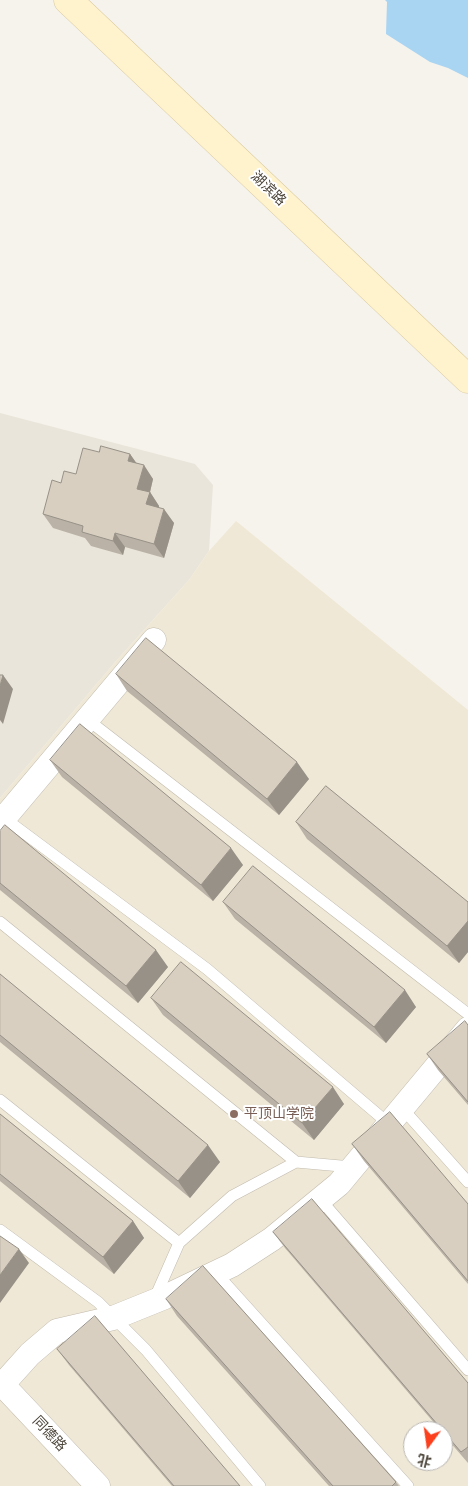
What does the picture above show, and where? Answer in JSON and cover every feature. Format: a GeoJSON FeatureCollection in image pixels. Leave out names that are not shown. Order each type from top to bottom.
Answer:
{"type":"FeatureCollection","features":[{"type":"Feature","properties":{"kind":"street","name":"湖滨路"},"geometry":{"type":"LineString","coordinates":[[68,0],[468,379]]}},
{"type":"Feature","properties":{"kind":"street"},"geometry":{"type":"LineString","coordinates":[[2,820],[154,640]]}},
{"type":"Feature","properties":{"kind":"street"},"geometry":{"type":"LineString","coordinates":[[2,1383],[30,1354],[57,1331],[113,1318],[154,1302],[232,1265],[272,1239],[339,1184],[468,1029]]}},
{"type":"Feature","properties":{"kind":"street","name":"同德路"},"geometry":{"type":"LineString","coordinates":[[2,1383],[98,1486]]}},
{"type":"Feature","properties":{"kind":"lane"},"geometry":{"type":"LineString","coordinates":[[88,720],[468,1014]]}},
{"type":"Feature","properties":{"kind":"lane"},"geometry":{"type":"LineString","coordinates":[[2,820],[207,969],[396,1116],[468,1182]]}},
{"type":"Feature","properties":{"kind":"lane"},"geometry":{"type":"LineString","coordinates":[[0,922],[296,1162]]}},
{"type":"Feature","properties":{"kind":"lane"},"geometry":{"type":"LineString","coordinates":[[0,1100],[180,1243]]}},
{"type":"Feature","properties":{"kind":"lane"},"geometry":{"type":"LineString","coordinates":[[154,1302],[180,1243],[232,1196],[296,1162],[352,1167]]}},
{"type":"Feature","properties":{"kind":"lane"},"geometry":{"type":"LineString","coordinates":[[320,1199],[468,1370]]}},
{"type":"Feature","properties":{"kind":"lane"},"geometry":{"type":"LineString","coordinates":[[0,1230],[98,1302],[146,1350],[260,1486]]}},
{"type":"Feature","properties":{"kind":"lane"},"geometry":{"type":"LineString","coordinates":[[216,1272],[408,1486]]}},
{"type":"Feature","properties":{"kind":"shaded area"},"geometry":{"type":"Polygon","coordinates":[[[0,413],[195,464],[213,485],[209,551],[189,580],[116,661],[0,798],[0,413]]]}},
{"type":"Feature","properties":{"kind":"shaded area","name":"平顶山学院"},"geometry":{"type":"Polygon","coordinates":[[[236,521],[468,710],[468,1486],[0,1486],[0,798],[116,661],[189,580],[209,551],[236,521]]]}},
{"type":"Feature","properties":{"kind":"water"},"geometry":{"type":"Polygon","coordinates":[[[385,0],[468,0],[468,78],[430,62],[386,34],[387,2],[385,0]]]}},
{"type":"Feature","properties":{"kind":"building"},"geometry":{"type":"Polygon","coordinates":[[[101,446],[130,454],[128,461],[144,465],[137,489],[150,492],[146,504],[164,509],[154,544],[115,533],[113,541],[82,532],[83,526],[43,514],[52,480],[61,483],[64,471],[76,474],[83,448],[99,452],[101,446]]]}},
{"type":"Feature","properties":{"kind":"building"},"geometry":{"type":"Polygon","coordinates":[[[146,638],[297,762],[267,799],[116,674],[146,638]]]}},
{"type":"Feature","properties":{"kind":"building"},"geometry":{"type":"Polygon","coordinates":[[[0,675],[3,675],[0,686],[0,675]]]}},
{"type":"Feature","properties":{"kind":"building"},"geometry":{"type":"Polygon","coordinates":[[[80,724],[231,848],[201,885],[50,760],[80,724]]]}},
{"type":"Feature","properties":{"kind":"building"},"geometry":{"type":"Polygon","coordinates":[[[326,786],[468,902],[468,921],[447,946],[296,822],[326,786]]]}},
{"type":"Feature","properties":{"kind":"building"},"geometry":{"type":"Polygon","coordinates":[[[5,825],[156,950],[126,986],[0,883],[0,831],[5,825]]]}},
{"type":"Feature","properties":{"kind":"building"},"geometry":{"type":"Polygon","coordinates":[[[253,866],[405,990],[374,1027],[223,902],[253,866]]]}},
{"type":"Feature","properties":{"kind":"building"},"geometry":{"type":"Polygon","coordinates":[[[181,962],[333,1087],[302,1123],[151,998],[181,962]]]}},
{"type":"Feature","properties":{"kind":"building"},"geometry":{"type":"Polygon","coordinates":[[[0,974],[208,1145],[178,1181],[0,1035],[0,974]]]}},
{"type":"Feature","properties":{"kind":"building"},"geometry":{"type":"Polygon","coordinates":[[[465,1021],[468,1025],[468,1102],[427,1054],[465,1021]]]}},
{"type":"Feature","properties":{"kind":"building"},"geometry":{"type":"Polygon","coordinates":[[[390,1112],[468,1204],[468,1281],[352,1144],[390,1112]]]}},
{"type":"Feature","properties":{"kind":"building"},"geometry":{"type":"Polygon","coordinates":[[[0,1114],[133,1221],[103,1257],[0,1174],[0,1114]]]}},
{"type":"Feature","properties":{"kind":"building"},"geometry":{"type":"Polygon","coordinates":[[[312,1199],[468,1383],[468,1447],[461,1452],[453,1443],[453,1421],[435,1421],[273,1232],[312,1199]]]}},
{"type":"Feature","properties":{"kind":"building"},"geometry":{"type":"Polygon","coordinates":[[[0,1236],[19,1249],[0,1275],[0,1236]]]}},
{"type":"Feature","properties":{"kind":"building"},"geometry":{"type":"Polygon","coordinates":[[[203,1266],[396,1482],[392,1486],[333,1486],[166,1299],[203,1266]]]}},
{"type":"Feature","properties":{"kind":"building"},"geometry":{"type":"Polygon","coordinates":[[[95,1316],[240,1486],[174,1486],[57,1349],[95,1316]]]}},
{"type":"Feature","properties":{"kind":"place","name":"平顶山学院"},"geometry":{"type":"Point","coordinates":[234,1114]}}]}
